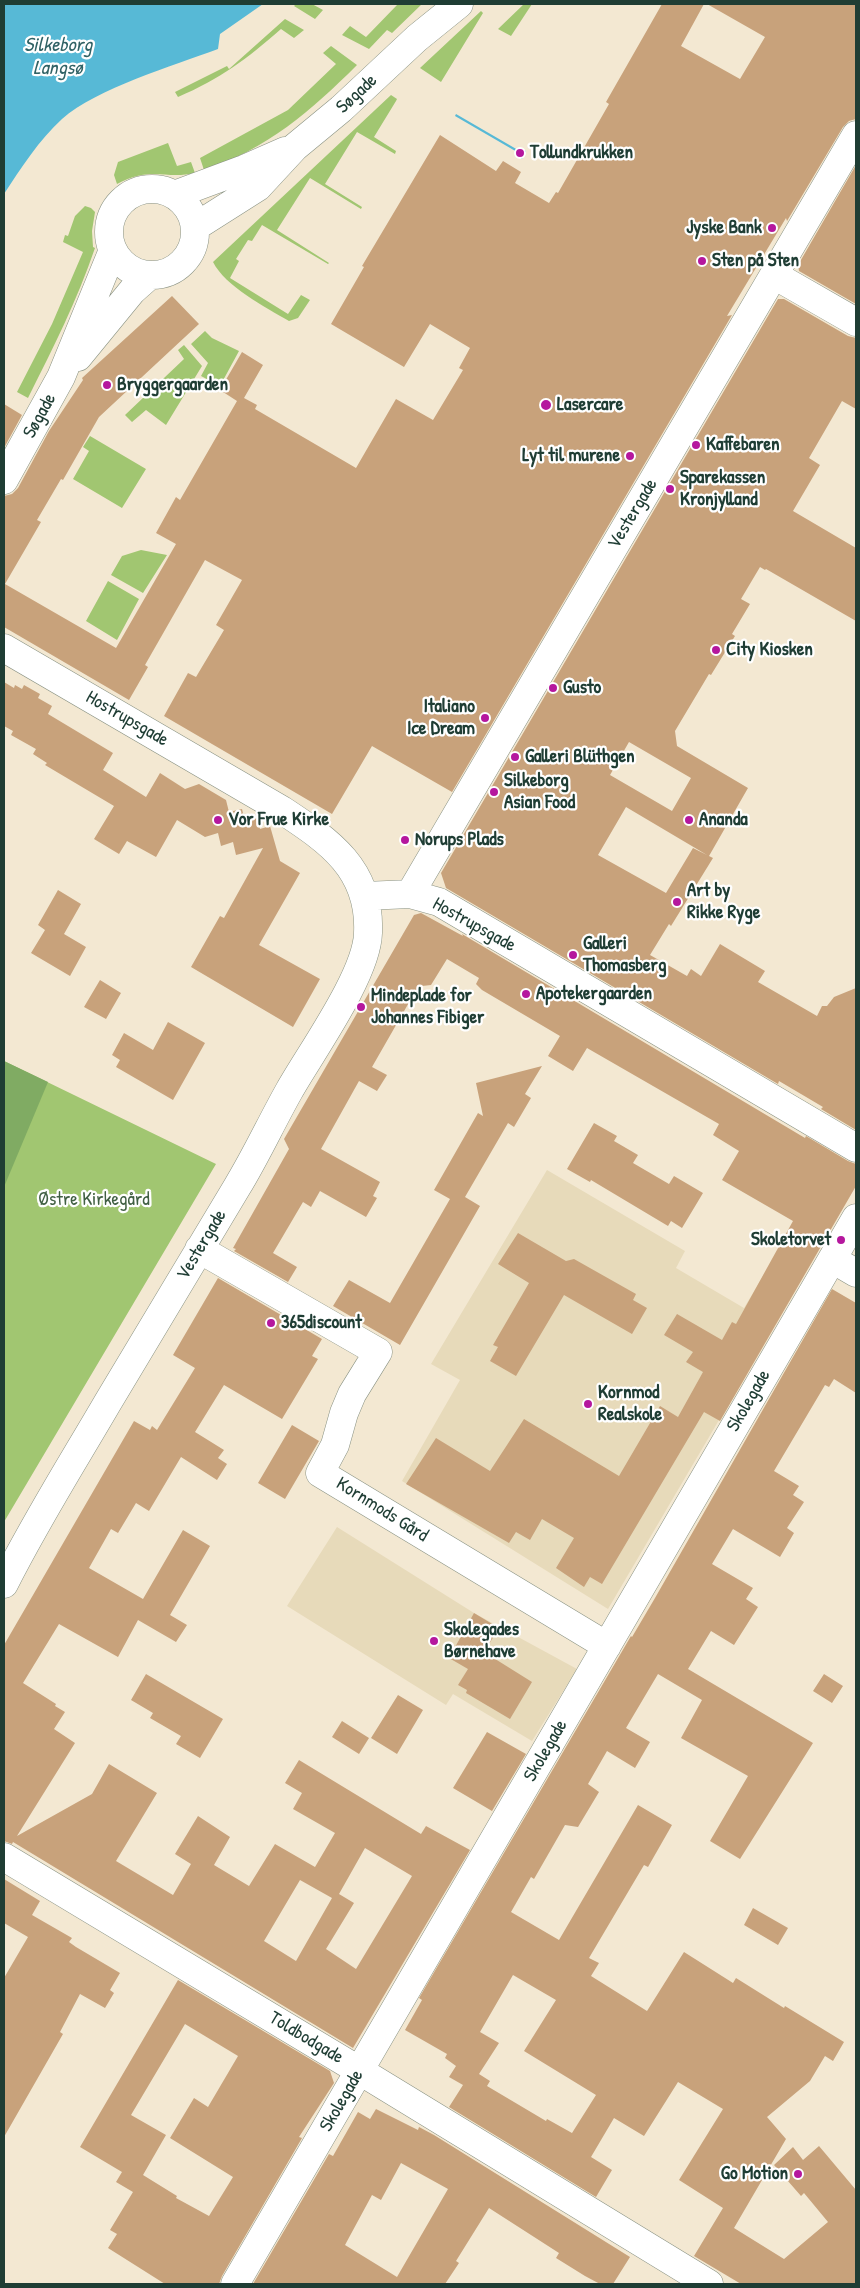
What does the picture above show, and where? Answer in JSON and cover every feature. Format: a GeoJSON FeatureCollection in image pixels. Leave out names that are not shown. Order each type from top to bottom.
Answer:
{"type":"FeatureCollection","features":[{"type":"Feature","properties":{"kind":"street","name":"Søgade"},"geometry":{"type":"LineString","coordinates":[[417,38],[446,4]]}},
{"type":"Feature","properties":{"kind":"street","name":"Søgade"},"geometry":{"type":"LineString","coordinates":[[194,227],[258,187],[295,147],[341,110],[417,38],[459,4]]}},
{"type":"Feature","properties":{"kind":"street","name":"Vestergade"},"geometry":{"type":"LineString","coordinates":[[410,894],[856,135]]}},
{"type":"Feature","properties":{"kind":"street","name":"Søgade"},"geometry":{"type":"LineString","coordinates":[[174,195],[244,169],[295,147]]}},
{"type":"Feature","properties":{"kind":"street"},"geometry":{"type":"LineString","coordinates":[[147,189],[161,190],[174,195],[188,208],[194,227],[193,246],[186,259],[166,273],[150,275],[128,268],[119,260],[109,238],[109,224],[114,212],[122,201],[134,193],[147,189]]}},
{"type":"Feature","properties":{"kind":"street","name":"Søgade"},"geometry":{"type":"LineString","coordinates":[[4,480],[61,377],[113,250]]}},
{"type":"Feature","properties":{"kind":"street","name":"Søgade"},"geometry":{"type":"LineString","coordinates":[[61,377],[132,291],[150,275]]}},
{"type":"Feature","properties":{"kind":"street"},"geometry":{"type":"LineString","coordinates":[[774,275],[856,322]]}},
{"type":"Feature","properties":{"kind":"street","name":"Hostrupsgade"},"geometry":{"type":"LineString","coordinates":[[4,648],[282,810],[319,834],[347,861],[365,896],[410,894],[439,902],[856,1148]]}},
{"type":"Feature","properties":{"kind":"street","name":"Vestergade"},"geometry":{"type":"LineString","coordinates":[[4,1584],[45,1510],[238,1185],[290,1089],[350,986],[361,961],[368,936],[365,896]]}},
{"type":"Feature","properties":{"kind":"street","name":"Skolegade"},"geometry":{"type":"LineString","coordinates":[[235,2284],[856,1218]]}},
{"type":"Feature","properties":{"kind":"street","name":"Kornmods Gård"},"geometry":{"type":"LineString","coordinates":[[199,1249],[378,1352],[352,1394],[344,1413],[335,1445],[320,1473],[607,1646]]}},
{"type":"Feature","properties":{"kind":"street"},"geometry":{"type":"LineString","coordinates":[[832,1259],[856,1273]]}},
{"type":"Feature","properties":{"kind":"street","name":"Toldbodgade"},"geometry":{"type":"LineString","coordinates":[[4,1857],[709,2284]]}},
{"type":"Feature","properties":{"kind":"shaded area","name":"Kornmod Realskole"},"geometry":{"type":"Polygon","coordinates":[[[547,1170],[685,1251],[676,1268],[744,1308],[766,1271],[766,1340],[608,1609],[402,1481],[460,1380],[431,1364],[547,1170]]]}},
{"type":"Feature","properties":{"kind":"shaded area","name":"Skolegades Børnehave"},"geometry":{"type":"Polygon","coordinates":[[[337,1527],[474,1613],[577,1669],[532,1741],[453,1694],[446,1705],[287,1606],[337,1527]]]}},
{"type":"Feature","properties":{"kind":"green space"},"geometry":{"type":"Polygon","coordinates":[[[296,4],[312,4],[323,10],[315,19],[294,6],[296,4]]]}},
{"type":"Feature","properties":{"kind":"green space"},"geometry":{"type":"Polygon","coordinates":[[[398,4],[422,4],[392,33],[387,30],[369,49],[342,35],[350,26],[366,37],[398,4]]]}},
{"type":"Feature","properties":{"kind":"green space"},"geometry":{"type":"Polygon","coordinates":[[[524,4],[532,4],[511,36],[498,29],[524,4]]]}},
{"type":"Feature","properties":{"kind":"green space"},"geometry":{"type":"Polygon","coordinates":[[[481,11],[483,13],[441,82],[420,68],[481,11]]]}},
{"type":"Feature","properties":{"kind":"green space"},"geometry":{"type":"Polygon","coordinates":[[[285,19],[304,30],[294,38],[281,29],[232,68],[178,97],[175,92],[227,66],[229,69],[285,19]]]}},
{"type":"Feature","properties":{"kind":"green space"},"geometry":{"type":"Polygon","coordinates":[[[331,46],[357,65],[323,98],[287,127],[268,140],[227,162],[204,170],[200,158],[288,110],[336,64],[323,53],[331,46]]]}},
{"type":"Feature","properties":{"kind":"green space"},"geometry":{"type":"Polygon","coordinates":[[[391,95],[397,99],[374,137],[396,151],[395,154],[357,132],[325,184],[362,207],[361,209],[310,178],[277,230],[329,263],[262,225],[252,241],[248,240],[236,259],[239,261],[230,278],[288,314],[301,295],[310,300],[298,318],[289,321],[236,288],[213,262],[391,95]]]}},
{"type":"Feature","properties":{"kind":"green space"},"geometry":{"type":"Polygon","coordinates":[[[168,143],[177,166],[191,162],[195,173],[184,175],[140,175],[117,184],[114,175],[118,162],[168,143]]]}},
{"type":"Feature","properties":{"kind":"green space"},"geometry":{"type":"Polygon","coordinates":[[[85,206],[95,212],[92,231],[93,247],[95,248],[72,306],[28,398],[17,392],[52,324],[83,252],[63,242],[65,235],[68,236],[75,216],[85,206]]]}},
{"type":"Feature","properties":{"kind":"green space"},"geometry":{"type":"Polygon","coordinates":[[[205,331],[212,338],[239,351],[220,386],[201,376],[208,363],[191,344],[205,331]]]}},
{"type":"Feature","properties":{"kind":"green space"},"geometry":{"type":"Polygon","coordinates":[[[184,345],[202,366],[166,425],[146,410],[132,422],[125,415],[184,359],[178,350],[184,345]]]}},
{"type":"Feature","properties":{"kind":"green space"},"geometry":{"type":"Polygon","coordinates":[[[90,436],[146,469],[122,508],[73,479],[89,451],[83,447],[90,436]]]}},
{"type":"Feature","properties":{"kind":"green space"},"geometry":{"type":"Polygon","coordinates":[[[141,550],[167,555],[143,593],[111,575],[122,556],[141,550]]]}},
{"type":"Feature","properties":{"kind":"green space"},"geometry":{"type":"Polygon","coordinates":[[[108,581],[139,599],[117,640],[86,621],[108,581]]]}},
{"type":"Feature","properties":{"kind":"green space","name":"Østre Kirkegård"},"geometry":{"type":"Polygon","coordinates":[[[4,1061],[216,1164],[4,1522],[4,1061]]]}},
{"type":"Feature","properties":{"kind":"green space"},"geometry":{"type":"Polygon","coordinates":[[[4,1061],[48,1082],[4,1187],[4,1061]]]}},
{"type":"Feature","properties":{"kind":"water","name":"Silkeborg Langsø"},"geometry":{"type":"Polygon","coordinates":[[[4,4],[263,4],[220,34],[218,49],[115,88],[95,97],[62,119],[38,145],[4,194],[4,4]]]}},
{"type":"Feature","properties":{"kind":"water"},"geometry":{"type":"Polygon","coordinates":[[[456,114],[518,150],[520,148],[526,151],[522,159],[516,155],[517,152],[455,116],[456,114]]]}},
{"type":"Feature","properties":{"kind":"building"},"geometry":{"type":"Polygon","coordinates":[[[662,4],[704,4],[681,46],[740,79],[765,37],[707,4],[856,4],[856,119],[849,121],[843,127],[727,316],[732,315],[452,792],[372,746],[332,814],[164,716],[188,673],[196,677],[224,630],[216,625],[242,580],[205,560],[145,665],[148,667],[129,700],[4,627],[4,496],[12,494],[18,488],[49,431],[83,380],[82,378],[172,296],[199,324],[99,417],[63,480],[61,479],[37,520],[41,522],[5,584],[116,648],[176,544],[156,533],[176,497],[180,500],[237,401],[220,390],[242,352],[263,365],[244,398],[257,405],[255,409],[356,468],[396,399],[433,420],[463,370],[459,368],[470,348],[430,324],[404,367],[331,324],[364,267],[362,266],[440,135],[496,171],[503,161],[521,172],[515,183],[549,203],[556,192],[558,193],[609,104],[606,102],[662,4]]]}},
{"type":"Feature","properties":{"kind":"building"},"geometry":{"type":"Polygon","coordinates":[[[856,165],[856,304],[799,271],[798,265],[856,165]]]}},
{"type":"Feature","properties":{"kind":"building"},"geometry":{"type":"Polygon","coordinates":[[[778,299],[784,299],[848,336],[856,338],[856,409],[842,401],[809,458],[820,465],[793,511],[856,548],[856,621],[760,567],[741,599],[750,604],[732,634],[735,636],[711,675],[709,674],[675,731],[677,746],[748,788],[709,856],[713,858],[671,926],[669,924],[650,955],[687,976],[691,969],[701,976],[720,944],[765,971],[758,982],[817,1016],[822,1006],[827,1006],[834,997],[856,988],[856,1130],[821,1109],[823,1107],[779,1081],[778,1084],[446,888],[441,873],[778,299]],[[629,742],[610,775],[672,811],[691,778],[629,742]],[[626,807],[598,855],[666,893],[693,848],[707,855],[626,807]]]}},
{"type":"Feature","properties":{"kind":"building"},"geometry":{"type":"Polygon","coordinates":[[[4,404],[22,415],[4,448],[4,404]]]}},
{"type":"Feature","properties":{"kind":"building"},"geometry":{"type":"Polygon","coordinates":[[[4,682],[14,688],[15,685],[22,689],[24,685],[40,694],[38,698],[52,706],[48,714],[113,753],[103,770],[146,797],[160,773],[185,789],[199,784],[226,800],[229,812],[242,809],[245,821],[257,818],[260,829],[270,826],[280,861],[300,873],[259,945],[320,979],[293,1027],[191,967],[220,916],[224,918],[263,848],[236,855],[233,842],[221,846],[218,833],[205,837],[177,820],[156,857],[127,841],[119,854],[94,839],[114,806],[45,765],[47,763],[33,754],[36,749],[11,735],[13,731],[4,726],[4,682]]]}},
{"type":"Feature","properties":{"kind":"building"},"geometry":{"type":"Polygon","coordinates":[[[58,890],[81,904],[64,934],[86,947],[70,976],[31,953],[45,930],[38,925],[58,890]]]}},
{"type":"Feature","properties":{"kind":"building"},"geometry":{"type":"Polygon","coordinates":[[[421,913],[463,936],[462,934],[805,1138],[806,1136],[856,1164],[856,1186],[720,1421],[704,1412],[602,1584],[590,1577],[584,1587],[556,1568],[574,1538],[542,1519],[530,1540],[516,1532],[509,1543],[406,1484],[436,1438],[490,1471],[524,1419],[619,1476],[660,1406],[678,1417],[703,1372],[686,1362],[693,1352],[664,1335],[677,1314],[722,1340],[732,1322],[736,1324],[793,1221],[722,1180],[739,1151],[713,1135],[719,1124],[587,1048],[573,1071],[548,1056],[560,1036],[482,990],[476,984],[479,978],[447,959],[431,985],[422,986],[414,1000],[411,999],[372,1067],[387,1075],[377,1091],[359,1081],[321,1149],[380,1182],[373,1196],[377,1198],[366,1217],[320,1191],[311,1207],[303,1202],[273,1253],[297,1267],[288,1282],[234,1251],[236,1249],[233,1248],[289,1149],[284,1139],[414,915],[421,913]]]}},
{"type":"Feature","properties":{"kind":"building"},"geometry":{"type":"Polygon","coordinates":[[[100,980],[121,993],[106,1019],[84,1007],[100,980]]]}},
{"type":"Feature","properties":{"kind":"building"},"geometry":{"type":"Polygon","coordinates":[[[168,1022],[205,1043],[173,1100],[116,1067],[120,1060],[112,1055],[124,1033],[153,1050],[168,1022]]]}},
{"type":"Feature","properties":{"kind":"building"},"geometry":{"type":"Polygon","coordinates":[[[542,1066],[525,1094],[531,1098],[514,1127],[508,1123],[465,1197],[480,1206],[400,1345],[333,1306],[349,1280],[390,1303],[450,1199],[434,1190],[478,1113],[483,1116],[476,1083],[542,1066]]]}},
{"type":"Feature","properties":{"kind":"building"},"geometry":{"type":"Polygon","coordinates":[[[594,1123],[617,1136],[614,1141],[638,1155],[633,1163],[669,1184],[674,1176],[703,1193],[682,1228],[671,1221],[668,1226],[591,1180],[590,1182],[567,1169],[594,1123]]]}},
{"type":"Feature","properties":{"kind":"building"},"geometry":{"type":"Polygon","coordinates":[[[518,1233],[566,1261],[574,1259],[636,1294],[633,1300],[647,1308],[632,1334],[564,1295],[516,1376],[490,1361],[498,1347],[493,1345],[529,1283],[498,1264],[518,1233]]]}},
{"type":"Feature","properties":{"kind":"building"},"geometry":{"type":"Polygon","coordinates":[[[218,1278],[322,1339],[312,1356],[318,1359],[282,1419],[224,1385],[195,1432],[224,1450],[218,1458],[227,1464],[217,1480],[181,1457],[149,1511],[136,1503],[118,1533],[111,1529],[89,1568],[143,1599],[183,1530],[210,1546],[170,1615],[187,1625],[176,1642],[138,1620],[118,1657],[59,1624],[23,1683],[65,1712],[54,1729],[75,1743],[17,1836],[92,1794],[109,1764],[157,1793],[116,1861],[173,1895],[191,1864],[175,1854],[198,1816],[230,1837],[214,1865],[249,1886],[275,1844],[315,1867],[335,1833],[293,1809],[302,1793],[285,1783],[299,1760],[421,1834],[426,1826],[470,1850],[353,2048],[13,1842],[12,1844],[4,1841],[4,1645],[134,1421],[150,1430],[152,1426],[157,1430],[195,1368],[173,1355],[218,1278]],[[365,1848],[339,1894],[354,1903],[326,1949],[356,1969],[412,1876],[365,1848]],[[300,1880],[264,1941],[296,1961],[332,1898],[300,1880]]]}},
{"type":"Feature","properties":{"kind":"building"},"geometry":{"type":"Polygon","coordinates":[[[832,1289],[856,1303],[856,1393],[834,1379],[829,1387],[825,1385],[774,1471],[799,1486],[793,1495],[804,1502],[787,1528],[794,1533],[780,1557],[733,1529],[712,1564],[753,1588],[746,1599],[758,1607],[734,1645],[711,1631],[688,1669],[813,1743],[740,1859],[710,1841],[748,1776],[681,1738],[702,1700],[658,1674],[626,1728],[650,1742],[635,1768],[607,1751],[588,1784],[599,1792],[578,1827],[565,1825],[534,1879],[531,1877],[511,1912],[559,1940],[638,1805],[672,1825],[648,1867],[644,1865],[589,1958],[599,1963],[591,1976],[647,2011],[684,1952],[733,1983],[736,1978],[844,2042],[833,2061],[825,2056],[810,2081],[767,2117],[786,2139],[734,2228],[784,2259],[828,2222],[804,2193],[801,2196],[774,2165],[793,2147],[803,2160],[819,2146],[856,2190],[856,2284],[741,2284],[694,2256],[723,2208],[679,2180],[723,2109],[678,2082],[644,2136],[614,2118],[591,2157],[612,2170],[596,2197],[449,2107],[463,2085],[449,2077],[456,2066],[445,2058],[447,2054],[405,2030],[422,2000],[419,1998],[655,1598],[832,1289]],[[513,1975],[480,2032],[499,2043],[479,2074],[490,2081],[487,2086],[546,2121],[547,2119],[572,2133],[596,2095],[524,2051],[556,2000],[513,1975]]]}},
{"type":"Feature","properties":{"kind":"building"},"geometry":{"type":"Polygon","coordinates":[[[292,1425],[319,1441],[285,1499],[258,1483],[292,1425]]]}},
{"type":"Feature","properties":{"kind":"building"},"geometry":{"type":"Polygon","coordinates":[[[474,1613],[499,1628],[484,1652],[532,1682],[510,1719],[466,1693],[467,1690],[458,1685],[468,1669],[449,1658],[474,1613]]]}},
{"type":"Feature","properties":{"kind":"building"},"geometry":{"type":"Polygon","coordinates":[[[146,1674],[223,1719],[200,1758],[176,1744],[181,1736],[150,1718],[153,1713],[131,1700],[146,1674]]]}},
{"type":"Feature","properties":{"kind":"building"},"geometry":{"type":"Polygon","coordinates":[[[824,1674],[843,1686],[832,1703],[813,1691],[824,1674]]]}},
{"type":"Feature","properties":{"kind":"building"},"geometry":{"type":"Polygon","coordinates":[[[398,1695],[423,1710],[397,1754],[371,1738],[398,1695]]]}},
{"type":"Feature","properties":{"kind":"building"},"geometry":{"type":"Polygon","coordinates":[[[342,1721],[369,1738],[359,1754],[332,1737],[342,1721]]]}},
{"type":"Feature","properties":{"kind":"building"},"geometry":{"type":"Polygon","coordinates":[[[487,1732],[526,1754],[492,1811],[453,1788],[487,1732]]]}},
{"type":"Feature","properties":{"kind":"building"},"geometry":{"type":"Polygon","coordinates":[[[4,1879],[40,1901],[32,1915],[72,1938],[69,1942],[120,1973],[110,1990],[114,1993],[105,2008],[80,1994],[60,2032],[63,2034],[4,2137],[4,1978],[28,1937],[4,1923],[4,1879]]]}},
{"type":"Feature","properties":{"kind":"building"},"geometry":{"type":"Polygon","coordinates":[[[753,1908],[788,1928],[778,1945],[744,1925],[753,1908]]]}},
{"type":"Feature","properties":{"kind":"building"},"geometry":{"type":"Polygon","coordinates":[[[178,1980],[330,2071],[334,2083],[299,2137],[302,2138],[219,2284],[165,2284],[108,2248],[117,2234],[110,2230],[133,2192],[116,2182],[122,2172],[80,2147],[178,1980]],[[185,2024],[131,2115],[166,2135],[143,2175],[177,2196],[176,2198],[209,2216],[233,2177],[170,2138],[194,2098],[208,2107],[238,2056],[185,2024]]]}},
{"type":"Feature","properties":{"kind":"building"},"geometry":{"type":"Polygon","coordinates":[[[376,2109],[418,2130],[419,2127],[630,2257],[613,2284],[600,2284],[556,2258],[559,2253],[489,2208],[456,2261],[459,2263],[445,2284],[253,2284],[329,2154],[333,2156],[358,2112],[370,2119],[376,2109]],[[401,2163],[381,2200],[372,2195],[345,2245],[397,2277],[448,2189],[401,2163]]]}},
{"type":"Feature","properties":{"kind":"place","name":"Tollundkrukken"},"geometry":{"type":"Point","coordinates":[520,153]}},
{"type":"Feature","properties":{"kind":"place","name":"Jyske Bank"},"geometry":{"type":"Point","coordinates":[772,228]}},
{"type":"Feature","properties":{"kind":"place","name":"Sten på Sten"},"geometry":{"type":"Point","coordinates":[702,261]}},
{"type":"Feature","properties":{"kind":"place","name":"Bryggergaarden"},"geometry":{"type":"Point","coordinates":[107,385]}},
{"type":"Feature","properties":{"kind":"place","name":"Lasercare"},"geometry":{"type":"Point","coordinates":[546,405]}},
{"type":"Feature","properties":{"kind":"place","name":"Kaffebaren"},"geometry":{"type":"Point","coordinates":[696,445]}},
{"type":"Feature","properties":{"kind":"place","name":"Lyt til murene"},"geometry":{"type":"Point","coordinates":[630,456]}},
{"type":"Feature","properties":{"kind":"place","name":"Sparekassen Kronjylland"},"geometry":{"type":"Point","coordinates":[670,489]}},
{"type":"Feature","properties":{"kind":"place","name":"City Kiosken"},"geometry":{"type":"Point","coordinates":[716,650]}},
{"type":"Feature","properties":{"kind":"place","name":"Gusto"},"geometry":{"type":"Point","coordinates":[553,688]}},
{"type":"Feature","properties":{"kind":"place","name":"Italiano Ice Dream"},"geometry":{"type":"Point","coordinates":[485,718]}},
{"type":"Feature","properties":{"kind":"place","name":"Galleri Blüthgen"},"geometry":{"type":"Point","coordinates":[515,757]}},
{"type":"Feature","properties":{"kind":"place","name":"Silkeborg Asian Food"},"geometry":{"type":"Point","coordinates":[494,792]}},
{"type":"Feature","properties":{"kind":"place","name":"Vor Frue Kirke"},"geometry":{"type":"Point","coordinates":[218,820]}},
{"type":"Feature","properties":{"kind":"place","name":"Ananda"},"geometry":{"type":"Point","coordinates":[689,820]}},
{"type":"Feature","properties":{"kind":"place","name":"Norups Plads"},"geometry":{"type":"Point","coordinates":[405,840]}},
{"type":"Feature","properties":{"kind":"place","name":"Art by Rikke Ryge"},"geometry":{"type":"Point","coordinates":[677,902]}},
{"type":"Feature","properties":{"kind":"place","name":"Galleri Thomasberg"},"geometry":{"type":"Point","coordinates":[573,955]}},
{"type":"Feature","properties":{"kind":"place","name":"Apotekergaarden"},"geometry":{"type":"Point","coordinates":[526,994]}},
{"type":"Feature","properties":{"kind":"place","name":"Mindeplade for Johannes Fibiger"},"geometry":{"type":"Point","coordinates":[361,1007]}},
{"type":"Feature","properties":{"kind":"place","name":"Skoletorvet"},"geometry":{"type":"Point","coordinates":[841,1240]}},
{"type":"Feature","properties":{"kind":"place","name":"365discount"},"geometry":{"type":"Point","coordinates":[271,1323]}},
{"type":"Feature","properties":{"kind":"place","name":"Kornmod Realskole"},"geometry":{"type":"Point","coordinates":[588,1404]}},
{"type":"Feature","properties":{"kind":"place","name":"Skolegades Børnehave"},"geometry":{"type":"Point","coordinates":[434,1641]}},
{"type":"Feature","properties":{"kind":"place","name":"Go Motion"},"geometry":{"type":"Point","coordinates":[798,2174]}}]}
